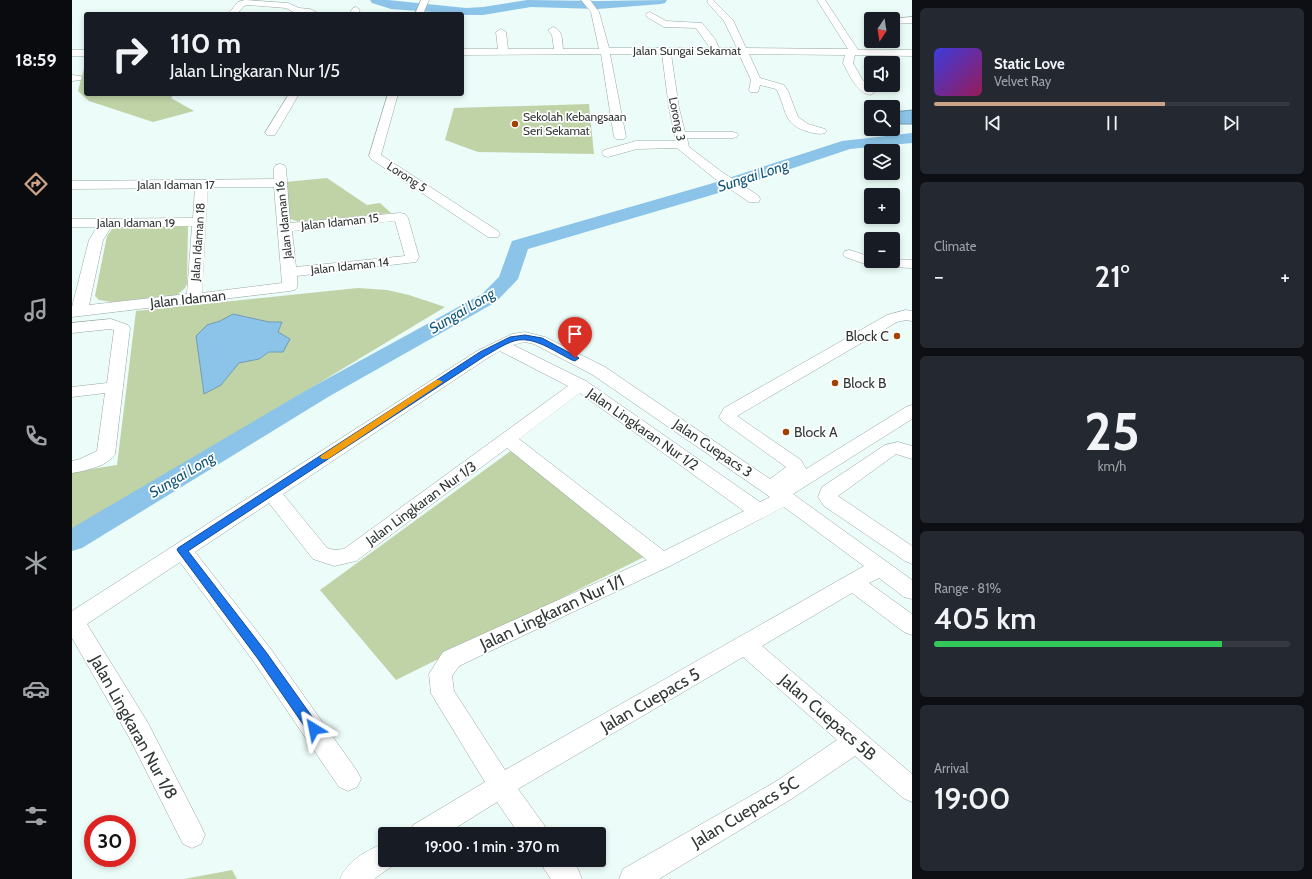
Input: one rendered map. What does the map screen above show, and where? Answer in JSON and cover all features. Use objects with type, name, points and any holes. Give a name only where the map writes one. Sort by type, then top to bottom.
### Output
[{"type":"street","points":[[821,0],[853,52],[848,64],[858,81],[864,86]]},
{"type":"street","points":[[234,12],[241,4],[247,2],[288,6],[295,12],[310,12]]},
{"type":"street","points":[[711,2],[728,20],[743,51],[755,85],[780,87],[783,91],[794,122],[800,126],[821,131]]},
{"type":"street","points":[[587,3],[595,12],[605,52],[620,137]]},
{"type":"street","points":[[650,15],[664,24],[698,21],[716,51]]},
{"type":"street","points":[[900,21],[912,20]]},
{"type":"street","points":[[553,30],[557,34],[558,52]]},
{"type":"street","points":[[501,32],[503,52]]},
{"type":"street","name":"Lorong 3","points":[[666,51],[674,108],[683,148],[718,175],[754,199]]},
{"type":"street","name":"Jalan Sungai Sekamat","points":[[464,52],[743,51],[912,53]]},
{"type":"street","points":[[877,52],[881,56]]},
{"type":"street","points":[[72,53],[84,53]]},
{"type":"street","points":[[271,132],[293,96]]},
{"type":"street","name":"Lorong 5","points":[[393,96],[375,156],[493,234]]},
{"type":"street","points":[[608,152],[636,145],[681,139],[733,135]]},
{"type":"street","name":"Jalan Idaman 16","points":[[280,168],[279,183],[290,272]]},
{"type":"street","name":"Jalan Idaman 17","points":[[72,185],[202,185],[279,183]]},
{"type":"street","name":"Jalan Idaman 18","points":[[194,298],[202,185]]},
{"type":"street","name":"Jalan Idaman 15","points":[[285,228],[395,217],[402,218],[412,257],[411,259]]},
{"type":"street","name":"Jalan Idaman 19","points":[[72,223],[199,222]]},
{"type":"street","points":[[76,311],[96,240],[106,223]]},
{"type":"street","points":[[850,254],[871,262],[912,264]]},
{"type":"street","name":"Jalan Idaman 14","points":[[290,272],[411,259]]},
{"type":"street","name":"Jalan Idaman","points":[[76,311],[290,287],[290,272]]},
{"type":"street","points":[[885,307],[912,309]]},
{"type":"street","points":[[778,493],[797,468],[794,464],[732,421],[728,417],[730,412],[892,318],[906,315],[912,316]]},
{"type":"street","points":[[72,328],[111,324],[122,328],[106,454],[84,465],[72,467]]},
{"type":"street","name":"Jalan Cuepacs 3","points":[[72,621],[482,354],[512,339],[525,337],[539,340],[592,367],[778,493],[838,536],[878,568],[912,591]]},
{"type":"street","name":"Jalan Lingkaran Nur 1/2","points":[[500,345],[580,386],[760,512]]},
{"type":"street","name":"Jalan Lingkaran Nur 1/3","points":[[271,492],[320,554],[334,558],[348,556],[580,386]]},
{"type":"street","points":[[72,392],[115,387]]},
{"type":"street","points":[[778,493],[912,411]]},
{"type":"street","points":[[507,439],[663,561]]},
{"type":"street","points":[[905,451],[891,449],[829,492],[828,497],[831,501],[912,556]]},
{"type":"street","name":"Jalan Lingkaran Nur 1/1","points":[[530,827],[501,786],[442,694],[440,674],[451,659],[663,561],[760,512],[778,493]]},
{"type":"street","points":[[182,550],[262,655],[348,779]]},
{"type":"street","name":"Jalan Cuepacs 5","points":[[434,827],[501,786],[878,568]]},
{"type":"street","points":[[853,582],[912,626]]},
{"type":"street","name":"Jalan Lingkaran Nur 1/8","points":[[72,621],[96,657],[140,731],[192,835]]},
{"type":"street","name":"Jalan Cuepacs 5B","points":[[745,645],[912,790]]},
{"type":"street","name":"Jalan Cuepacs 5C","points":[[633,879],[784,790],[856,742]]},
{"type":"street","points":[[354,879],[368,866],[378,860]]},
{"type":"street","points":[[559,867],[568,879]]},
{"type":"green space","points":[[84,68],[84,96],[172,96],[171,98],[194,111],[153,122],[89,101],[78,91]]},
{"type":"green space","points":[[589,104],[594,154],[478,152],[445,140],[454,108]]},
{"type":"green space","points":[[327,178],[367,205],[380,203],[391,213],[300,222],[290,219],[285,182]]},
{"type":"green space","points":[[187,224],[187,284],[185,288],[177,295],[112,302],[99,300],[95,296],[107,236],[112,229],[122,225]]},
{"type":"green space","points":[[358,288],[387,290],[409,295],[445,307],[193,459],[72,529],[72,472],[117,465],[136,311]],"holes":[[[233,314],[269,322],[282,322],[278,332],[290,339],[259,359],[239,363],[221,385],[204,394],[196,336],[207,325],[220,321]]]},
{"type":"green space","points":[[512,450],[646,556],[396,680],[320,590]]},
{"type":"green space","points":[[232,870],[237,879],[184,879]]},
{"type":"water","points":[[912,110],[912,124],[900,124],[900,111]]},
{"type":"water","points":[[233,314],[269,322],[282,322],[278,332],[290,339],[283,352],[269,352],[259,359],[239,363],[221,385],[204,394],[196,336],[207,325],[220,321]]},
{"type":"waterway","points":[[376,0],[391,5],[466,12],[483,11],[531,3],[598,5],[661,0]]},
{"type":"waterway","name":"Sungai Long","points":[[72,541],[320,392],[489,298],[508,279],[519,245],[716,188],[848,144],[912,138]]},
{"type":"slow traffic","points":[[325,457],[439,382]]},
{"type":"place","name":"Sekolah Kebangsaan Seri Sekamat","points":[[515,124]]},
{"type":"place","name":"Block C","points":[[897,336]]},
{"type":"place","name":"Block B","points":[[835,383]]},
{"type":"place","name":"Block A","points":[[786,432]]},
{"type":"route","points":[[314,729],[262,655],[182,550],[482,354],[512,339],[525,337],[539,340],[575,358]]}]
